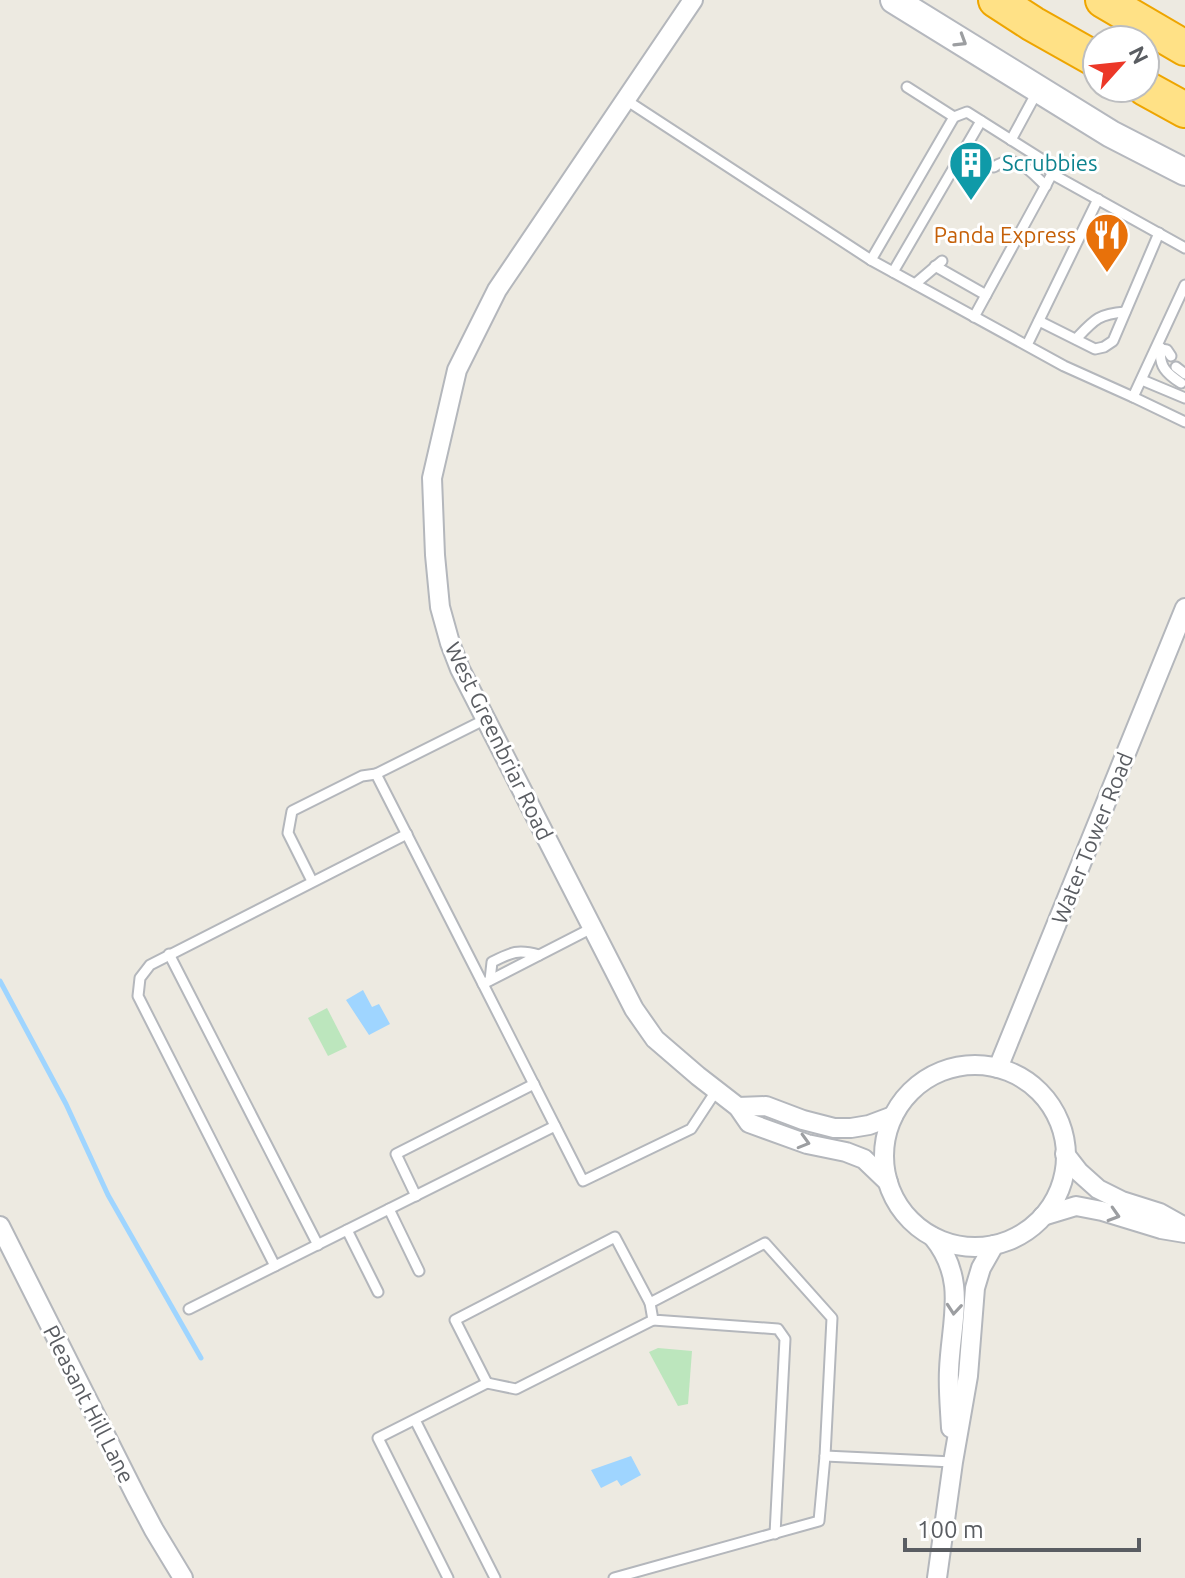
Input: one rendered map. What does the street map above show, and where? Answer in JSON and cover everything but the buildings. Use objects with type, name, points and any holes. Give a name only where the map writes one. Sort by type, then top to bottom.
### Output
[{"type":"highway","points":[[996,0],[1081,51]]},
{"type":"highway","points":[[1103,0],[1185,48]]},
{"type":"highway","points":[[1161,97],[1185,110]]},
{"type":"main road","points":[[894,0],[1111,134],[1185,172]]},
{"type":"street","name":"West Greenbriar Road","points":[[693,0],[497,290],[457,370],[432,478],[440,607],[460,669],[634,1009],[655,1039],[738,1107],[749,1123],[807,1144],[864,1159],[888,1182]]},
{"type":"street","name":"Water Tower Road","points":[[998,1068],[1185,608]]},
{"type":"street","points":[[962,1065],[998,1068],[1020,1077],[1043,1096],[1059,1121],[1065,1154],[1063,1177],[1043,1216],[1022,1234],[1009,1241],[978,1247],[947,1243],[919,1228],[898,1205],[888,1182],[884,1144],[893,1116],[910,1092],[934,1074],[962,1065]]},
{"type":"street","points":[[738,1107],[766,1106],[834,1128],[869,1125],[893,1116]]},
{"type":"street","points":[[1065,1154],[1098,1189],[1122,1201],[1160,1213],[1185,1230]]},
{"type":"street","points":[[1043,1216],[1076,1206],[1161,1229],[1185,1230]]},
{"type":"street","name":"Pleasant Hill Lane","points":[[0,1226],[136,1496],[183,1578]]},
{"type":"street","points":[[933,1237],[949,1261],[955,1289],[949,1372],[953,1462]]},
{"type":"street","points":[[937,1578],[968,1376],[975,1288],[981,1268],[994,1245]]},
{"type":"lane","points":[[907,87],[954,117]]},
{"type":"lane","points":[[1011,140],[1039,89]]},
{"type":"lane","points":[[626,100],[871,260],[1064,366],[1185,422]]},
{"type":"lane","points":[[871,260],[954,117],[967,112],[1043,160],[1052,174],[1185,248]]},
{"type":"lane","points":[[893,272],[981,121]]},
{"type":"lane","points":[[994,167],[1004,160],[1014,162],[1028,169],[1046,186]]},
{"type":"lane","points":[[974,317],[1052,174]]},
{"type":"lane","points":[[1027,345],[1098,199]]},
{"type":"lane","points":[[1039,321],[1095,349],[1113,341],[1159,233]]},
{"type":"lane","points":[[915,284],[938,263],[986,295]]},
{"type":"lane","points":[[1133,397],[1160,346],[1185,285]]},
{"type":"lane","points":[[1076,339],[1092,322],[1106,314],[1125,312]]},
{"type":"lane","points":[[1160,346],[1171,356]]},
{"type":"lane","points":[[1160,346],[1164,371],[1183,378]]},
{"type":"lane","points":[[1176,367],[1183,378]]},
{"type":"lane","points":[[1142,380],[1185,398]]},
{"type":"lane","points":[[312,881],[288,833],[292,811],[362,776],[376,774],[486,719]]},
{"type":"lane","points":[[376,774],[486,982],[583,1181],[691,1129],[716,1091]]},
{"type":"lane","points":[[275,1266],[138,996],[140,978],[150,965],[169,954],[407,834]]},
{"type":"lane","points":[[486,982],[592,928]]},
{"type":"lane","points":[[486,982],[492,962],[513,952],[526,951],[539,955]]},
{"type":"lane","points":[[169,954],[318,1245]]},
{"type":"lane","points":[[416,1196],[396,1154],[534,1084]]},
{"type":"lane","points":[[189,1309],[555,1126]]},
{"type":"lane","points":[[389,1209],[419,1271]]},
{"type":"lane","points":[[347,1230],[378,1292]]},
{"type":"lane","points":[[487,1383],[455,1320],[615,1237],[650,1303],[653,1320]]},
{"type":"lane","points":[[614,1578],[653,1573],[819,1521],[832,1318],[765,1243],[650,1303]]},
{"type":"lane","points":[[448,1578],[378,1438],[487,1383],[516,1389],[653,1320],[778,1329],[785,1339],[775,1534]]},
{"type":"lane","points":[[415,1420],[495,1578]]},
{"type":"lane","points":[[825,1456],[953,1462]]},
{"type":"green space","points":[[327,1008],[347,1047],[328,1056],[308,1018]]},
{"type":"green space","points":[[658,1348],[692,1351],[688,1404],[678,1406],[649,1352]]},
{"type":"water","points":[[363,990],[372,1007],[379,1004],[390,1024],[369,1035],[346,1000]]},
{"type":"water","points":[[631,1456],[641,1475],[621,1486],[617,1480],[601,1488],[591,1470]]},
{"type":"waterway","points":[[0,981],[66,1104],[108,1195],[201,1358]]},
{"type":"place","name":"Scrubbies","points":[[971,202]]},
{"type":"place","name":"Panda Express","points":[[1107,274]]}]
